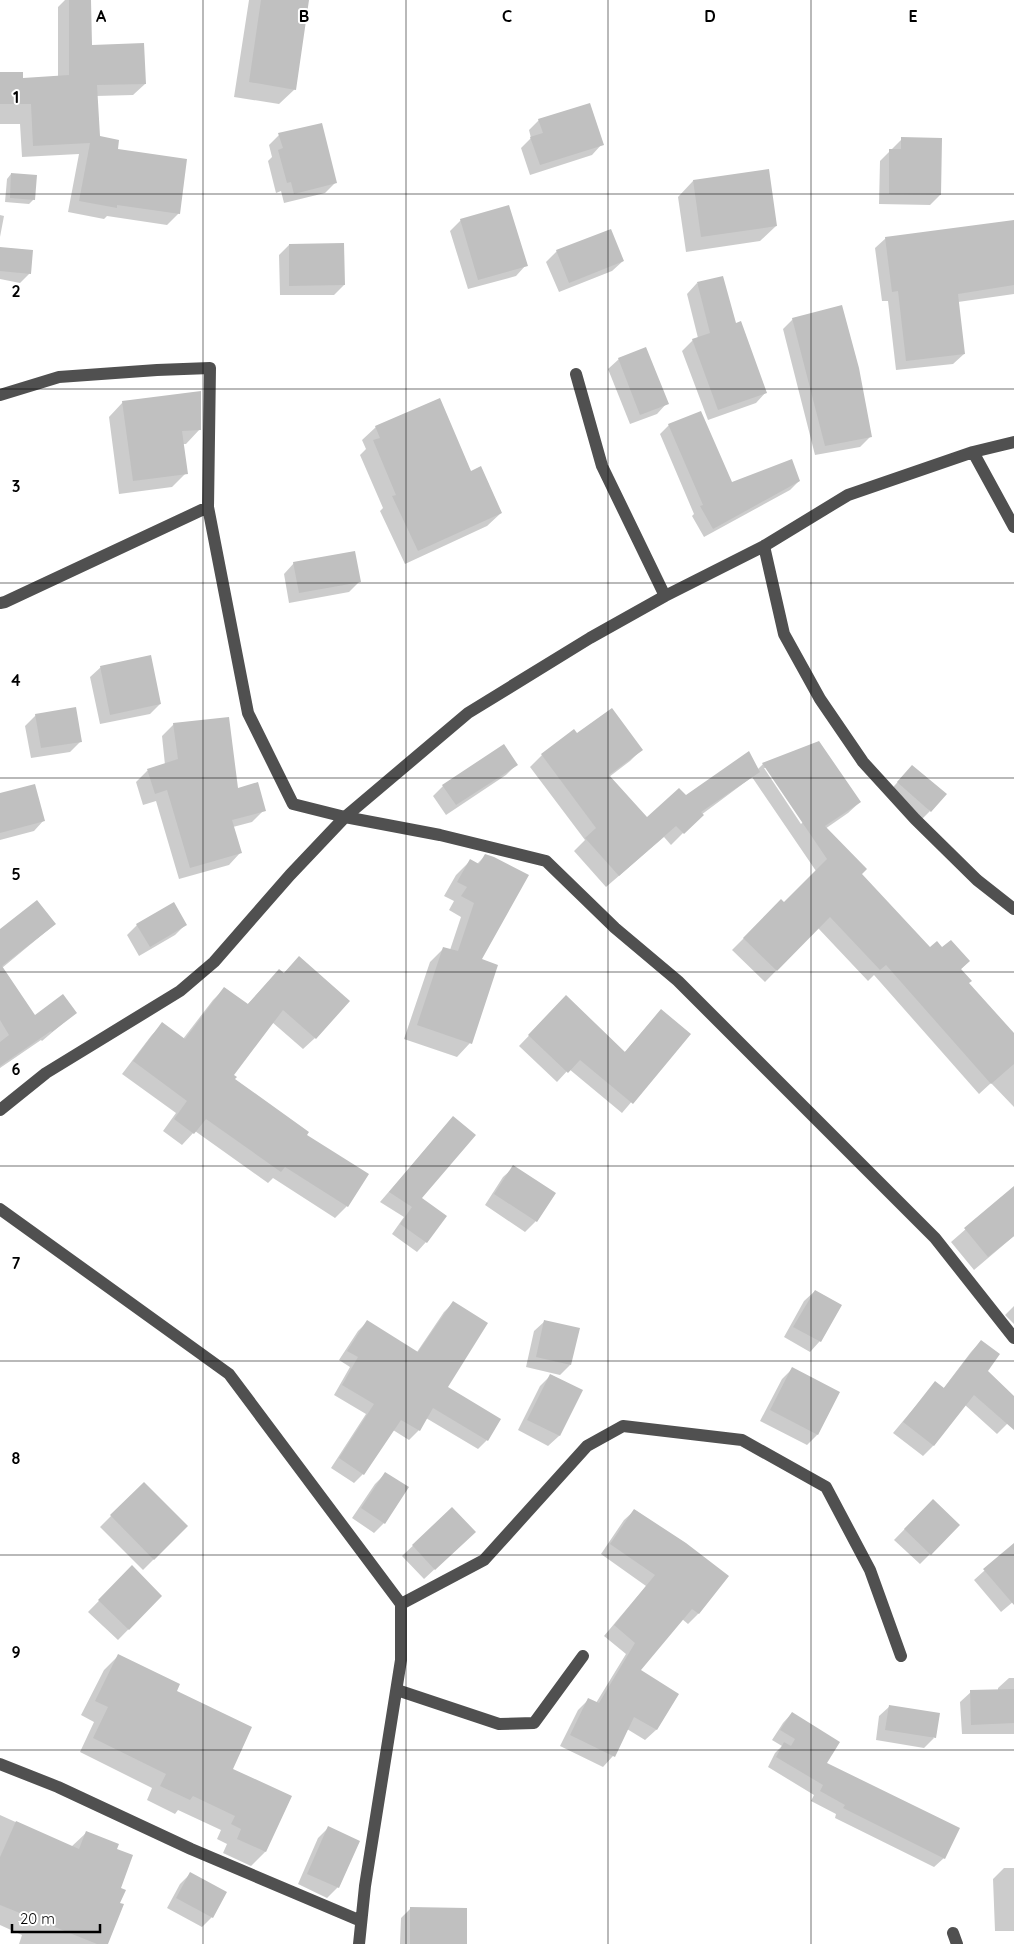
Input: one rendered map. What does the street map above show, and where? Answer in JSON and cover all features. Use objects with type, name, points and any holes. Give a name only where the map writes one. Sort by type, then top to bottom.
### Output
[{"type":"street","points":[[0,395],[59,377],[210,368],[208,507],[248,714],[293,804],[345,817],[440,835],[546,861],[614,928],[678,981],[935,1238],[1014,1338]]},
{"type":"street","points":[[576,374],[602,466],[665,596]]},
{"type":"street","points":[[0,1110],[46,1073],[180,991],[214,962],[290,875],[345,817],[468,713],[590,638],[665,596],[764,546],[848,496],[973,452],[1014,442]]},
{"type":"street","points":[[973,452],[1014,527]]},
{"type":"street","points":[[0,602],[5,602],[208,507]]},
{"type":"street","points":[[764,546],[784,634],[820,699],[863,762],[915,819],[977,880],[1014,909]]},
{"type":"street","points":[[0,1209],[229,1374],[400,1604],[400,1660],[397,1690],[376,1811],[360,1921],[359,1944]]},
{"type":"street","points":[[400,1604],[484,1560],[587,1446],[623,1426],[742,1440],[826,1487],[870,1570],[901,1656]]},
{"type":"street","points":[[397,1690],[499,1724],[534,1723],[584,1656]]},
{"type":"street","points":[[0,1764],[58,1787],[191,1849],[360,1921]]},
{"type":"building","points":[[69,0],[91,0],[92,45],[144,43],[146,84],[97,85],[100,136],[119,140],[118,149],[187,159],[180,214],[117,205],[117,208],[79,201],[90,143],[33,146],[31,104],[0,104],[0,72],[23,72],[23,78],[69,75]]},
{"type":"building","points":[[261,0],[309,0],[296,90],[249,82]]},
{"type":"building","points":[[590,103],[604,145],[540,165],[530,137],[543,133],[538,119]]},
{"type":"building","points":[[322,123],[337,183],[294,194],[291,182],[287,183],[278,150],[283,148],[278,133]]},
{"type":"building","points":[[901,137],[942,138],[941,195],[889,194],[889,149],[901,149]]},
{"type":"building","points":[[769,169],[777,226],[701,237],[693,180]]},
{"type":"building","points":[[11,173],[37,175],[35,200],[10,198]]},
{"type":"building","points":[[509,205],[528,266],[478,280],[460,219]]},
{"type":"building","points":[[1014,220],[1014,285],[958,294],[965,354],[906,361],[898,291],[892,292],[885,237]]},
{"type":"building","points":[[611,229],[624,261],[569,283],[556,250]]},
{"type":"building","points":[[344,243],[345,285],[289,286],[289,244]]},
{"type":"building","points":[[0,247],[33,250],[31,274],[0,271]]},
{"type":"building","points":[[723,276],[736,323],[741,321],[767,393],[718,410],[692,339],[710,333],[697,282]]},
{"type":"building","points":[[842,305],[859,368],[872,437],[825,446],[792,318]]},
{"type":"building","points":[[646,347],[669,404],[640,415],[618,358]]},
{"type":"building","points":[[201,391],[201,430],[182,431],[188,474],[133,481],[122,401]]},
{"type":"building","points":[[440,398],[471,471],[481,466],[502,513],[418,551],[392,496],[396,495],[373,440],[380,438],[375,426]]},
{"type":"building","points":[[701,411],[732,482],[792,459],[800,481],[713,529],[700,506],[703,505],[668,424]]},
{"type":"building","points":[[355,551],[361,582],[299,593],[293,562]]},
{"type":"building","points":[[151,655],[161,704],[110,715],[100,666]]},
{"type":"building","points":[[76,707],[82,742],[41,748],[35,714]]},
{"type":"building","points":[[612,708],[643,750],[609,775],[647,817],[679,788],[686,795],[749,751],[760,772],[701,812],[704,815],[684,834],[676,826],[619,876],[585,838],[596,828],[541,754],[574,729],[577,733]]},
{"type":"building","points":[[229,717],[238,788],[258,782],[266,811],[232,820],[242,853],[190,868],[167,790],[155,794],[147,769],[178,759],[173,723]]},
{"type":"building","points":[[819,741],[861,802],[825,826],[867,869],[862,874],[930,947],[937,941],[942,947],[951,940],[970,961],[961,969],[972,981],[969,983],[1014,1033],[1014,1064],[991,1084],[886,965],[880,970],[830,917],[777,971],[743,938],[781,899],[784,902],[827,859],[762,763]]},
{"type":"building","points":[[504,744],[518,765],[456,805],[442,785]]},
{"type":"building","points":[[912,765],[947,794],[931,812],[897,782]]},
{"type":"building","points":[[35,784],[45,821],[0,833],[0,793]]},
{"type":"building","points":[[485,854],[529,875],[482,959],[498,965],[472,1044],[417,1025],[443,947],[458,951],[474,903],[461,896],[467,887],[457,882],[470,859],[479,864]]},
{"type":"building","points":[[37,900],[56,924],[2,966],[35,1015],[63,994],[77,1013],[0,1066],[0,1042],[9,1035],[0,1020],[0,929]]},
{"type":"building","points":[[174,902],[187,925],[150,947],[136,924]]},
{"type":"building","points":[[299,956],[350,1001],[316,1039],[283,1010],[234,1075],[237,1077],[235,1079],[309,1132],[307,1135],[369,1174],[348,1207],[285,1167],[281,1172],[206,1119],[194,1134],[174,1119],[187,1101],[133,1061],[162,1022],[185,1039],[224,987],[248,1004],[279,969],[284,973]]},
{"type":"building","points":[[566,995],[625,1052],[661,1009],[691,1034],[633,1104],[580,1060],[568,1073],[528,1035]]},
{"type":"building","points":[[453,1116],[476,1135],[422,1198],[447,1216],[427,1243],[400,1224],[412,1207],[389,1192]]},
{"type":"building","points":[[513,1165],[556,1193],[537,1222],[494,1194]]},
{"type":"building","points":[[1014,1186],[1014,1236],[988,1257],[964,1228]]},
{"type":"building","points":[[815,1290],[842,1305],[821,1342],[793,1327]]},
{"type":"building","points":[[453,1301],[488,1323],[448,1387],[501,1419],[488,1441],[433,1408],[420,1431],[401,1420],[364,1475],[339,1458],[374,1404],[342,1385],[358,1357],[347,1351],[367,1320],[418,1352]]},
{"type":"building","points":[[544,1320],[580,1328],[571,1365],[536,1357]]},
{"type":"building","points":[[981,1340],[1000,1354],[988,1371],[1014,1396],[1014,1430],[974,1395],[934,1446],[903,1422],[935,1381],[944,1388]]},
{"type":"building","points":[[792,1367],[840,1392],[818,1435],[770,1410]]},
{"type":"building","points":[[550,1374],[583,1390],[560,1436],[527,1420]]},
{"type":"building","points":[[385,1472],[409,1487],[385,1524],[361,1508]]},
{"type":"building","points":[[144,1482],[188,1526],[154,1560],[110,1515]]},
{"type":"building","points":[[933,1499],[960,1525],[931,1555],[904,1529]]},
{"type":"building","points":[[452,1507],[476,1532],[435,1570],[412,1545]]},
{"type":"building","points":[[634,1509],[686,1543],[729,1576],[699,1614],[692,1609],[641,1670],[679,1694],[657,1730],[634,1717],[615,1757],[570,1735],[588,1698],[599,1703],[635,1643],[614,1625],[655,1575],[610,1544]]},
{"type":"building","points":[[1014,1543],[1014,1605],[983,1569]]},
{"type":"building","points":[[132,1565],[162,1596],[129,1630],[98,1600]]},
{"type":"building","points":[[118,1654],[180,1684],[177,1691],[252,1727],[233,1769],[292,1796],[266,1852],[237,1839],[241,1829],[231,1824],[235,1816],[193,1796],[190,1800],[160,1786],[166,1774],[93,1738],[108,1707],[95,1701]]},
{"type":"building","points":[[1014,1689],[1014,1723],[971,1725],[970,1690]]},
{"type":"building","points":[[889,1705],[940,1713],[936,1738],[885,1730]]},
{"type":"building","points":[[792,1712],[840,1742],[827,1763],[960,1828],[945,1859],[843,1808],[845,1805],[820,1791],[823,1785],[776,1757],[784,1742],[791,1746],[795,1739],[780,1730]]},
{"type":"building","points":[[16,1821],[79,1849],[86,1831],[119,1844],[117,1849],[133,1855],[121,1888],[126,1890],[120,1903],[124,1904],[108,1944],[97,1944],[0,1905],[0,1857]]},
{"type":"building","points":[[328,1826],[360,1841],[339,1888],[307,1874]]},
{"type":"building","points":[[190,1872],[227,1892],[213,1918],[176,1898]]},
{"type":"building","points":[[410,1907],[467,1908],[467,1944],[410,1944]]}]
